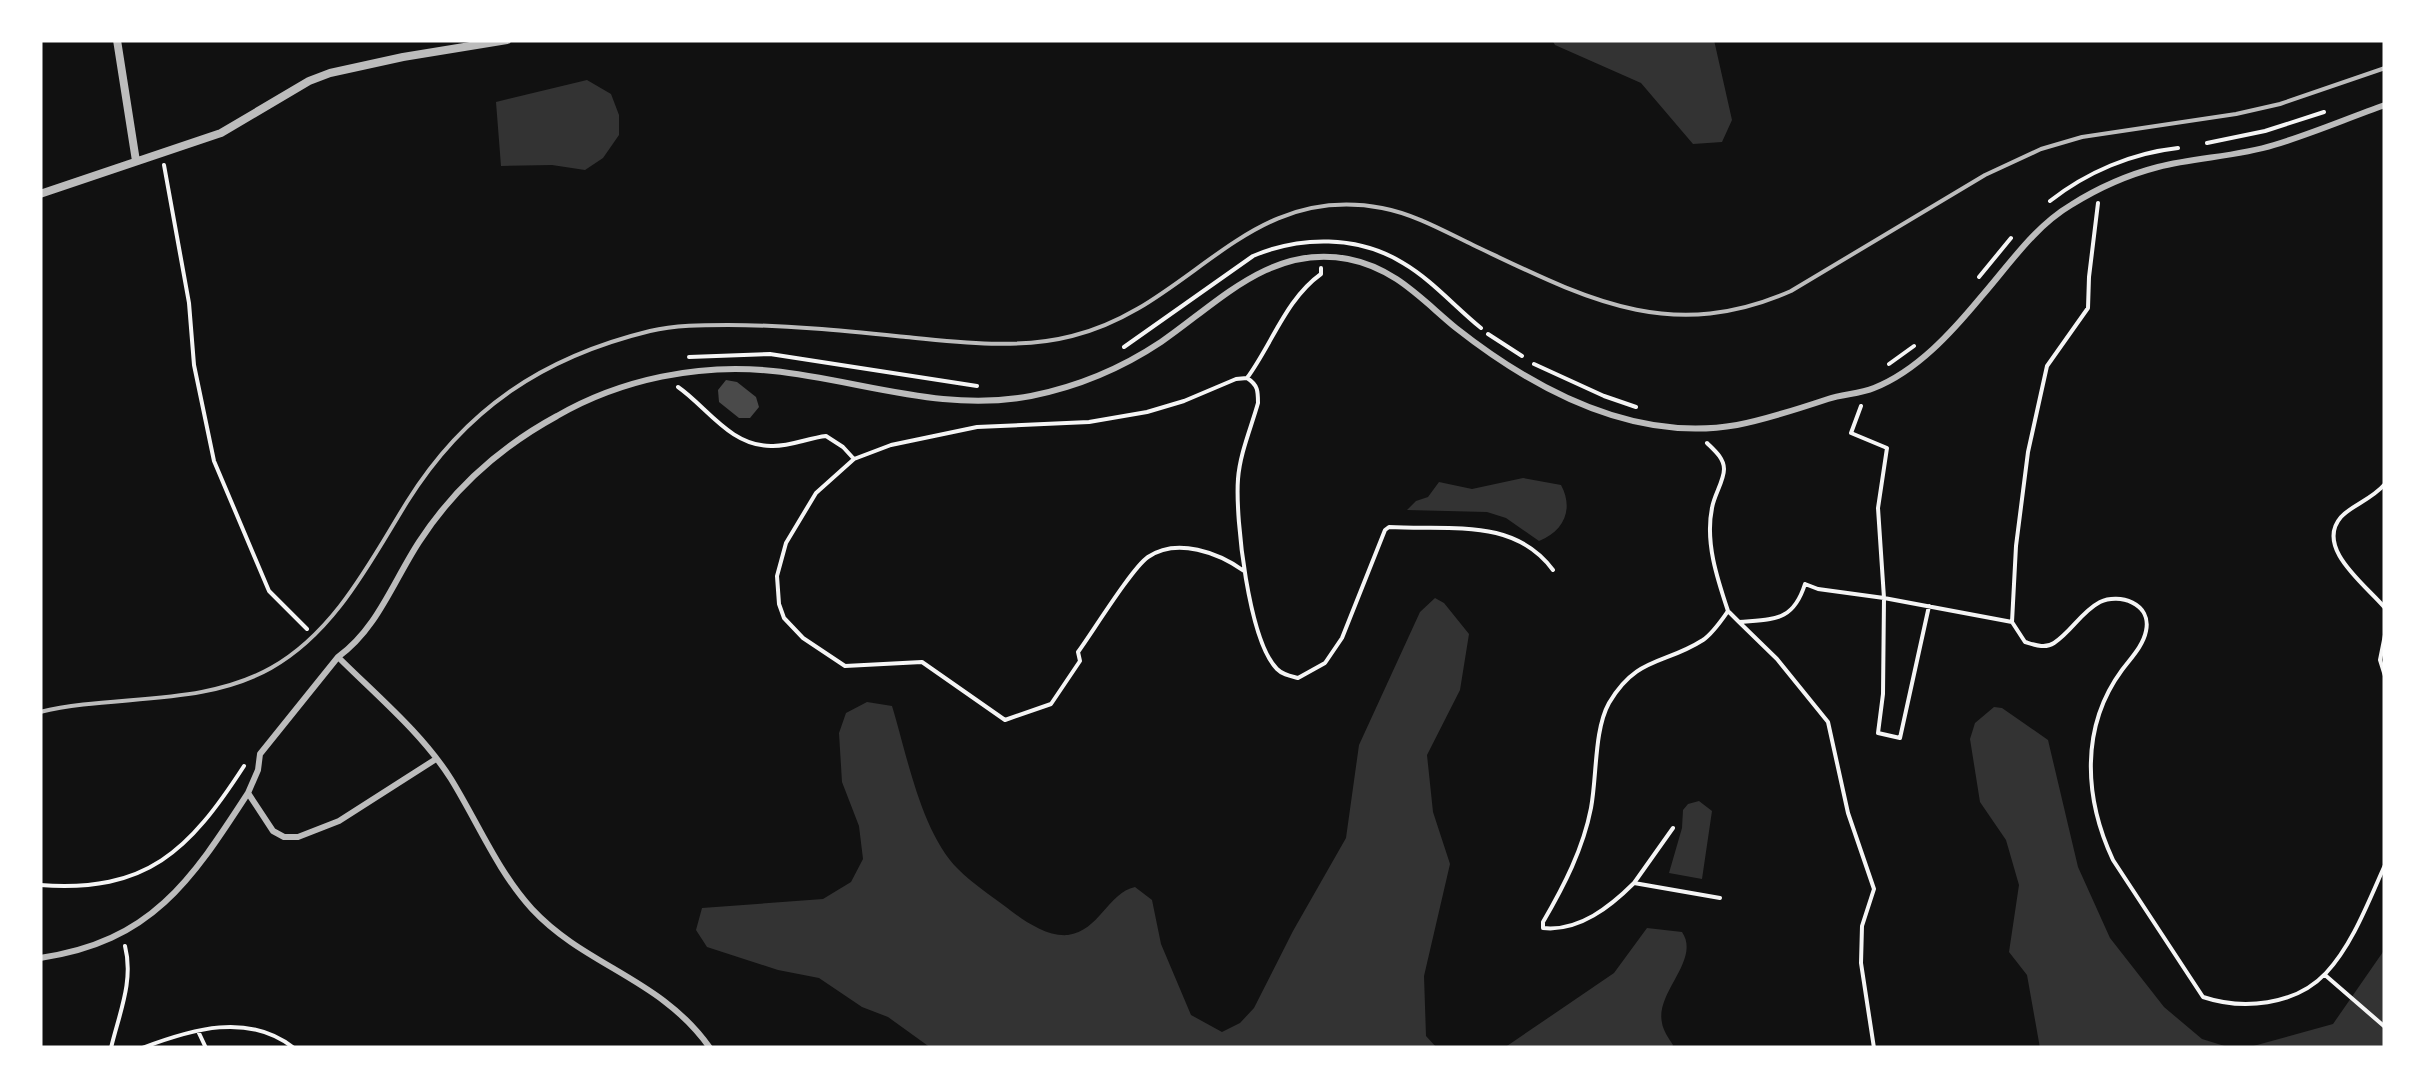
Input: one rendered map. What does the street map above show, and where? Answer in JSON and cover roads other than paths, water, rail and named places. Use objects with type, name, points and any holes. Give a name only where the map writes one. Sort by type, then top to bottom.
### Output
[{"type":"street","points":[[118,40],[136,161]]},
{"type":"street","points":[[40,194],[221,133],[309,81],[330,73],[506,40]]},
{"type":"street","points":[[40,958],[83,950],[119,936],[170,900],[248,792],[260,754],[338,656],[369,628],[418,543],[454,494],[530,431],[587,400],[660,377],[726,369],[771,370],[924,399],[1031,396],[1088,379],[1132,359],[1264,269],[1305,257],[1320,257],[1344,258],[1395,276],[1522,376],[1560,394],[1637,423],[1685,432],[1730,426],[1880,385],[1933,350],[2035,233],[2064,208],[2100,188],[2162,166],[2271,146],[2385,105]]},
{"type":"street","points":[[338,656],[436,759],[529,906],[566,939],[681,1012],[710,1048]]},
{"type":"street","points":[[248,792],[274,831],[284,837],[298,837],[339,822],[436,759]]},
{"type":"lane","points":[[40,712],[72,704],[171,695],[242,683],[274,666],[314,636],[340,608],[450,442],[488,405],[592,349],[654,330],[781,325],[1011,344],[1070,337],[1108,325],[1149,303],[1262,224],[1299,208],[1348,202],[1389,209],[1424,222],[1566,291],[1619,307],[1666,315],[1726,312],[1762,304],[1791,291],[1985,175],[2040,149],[2082,137],[2265,108],[2385,68]]}]
